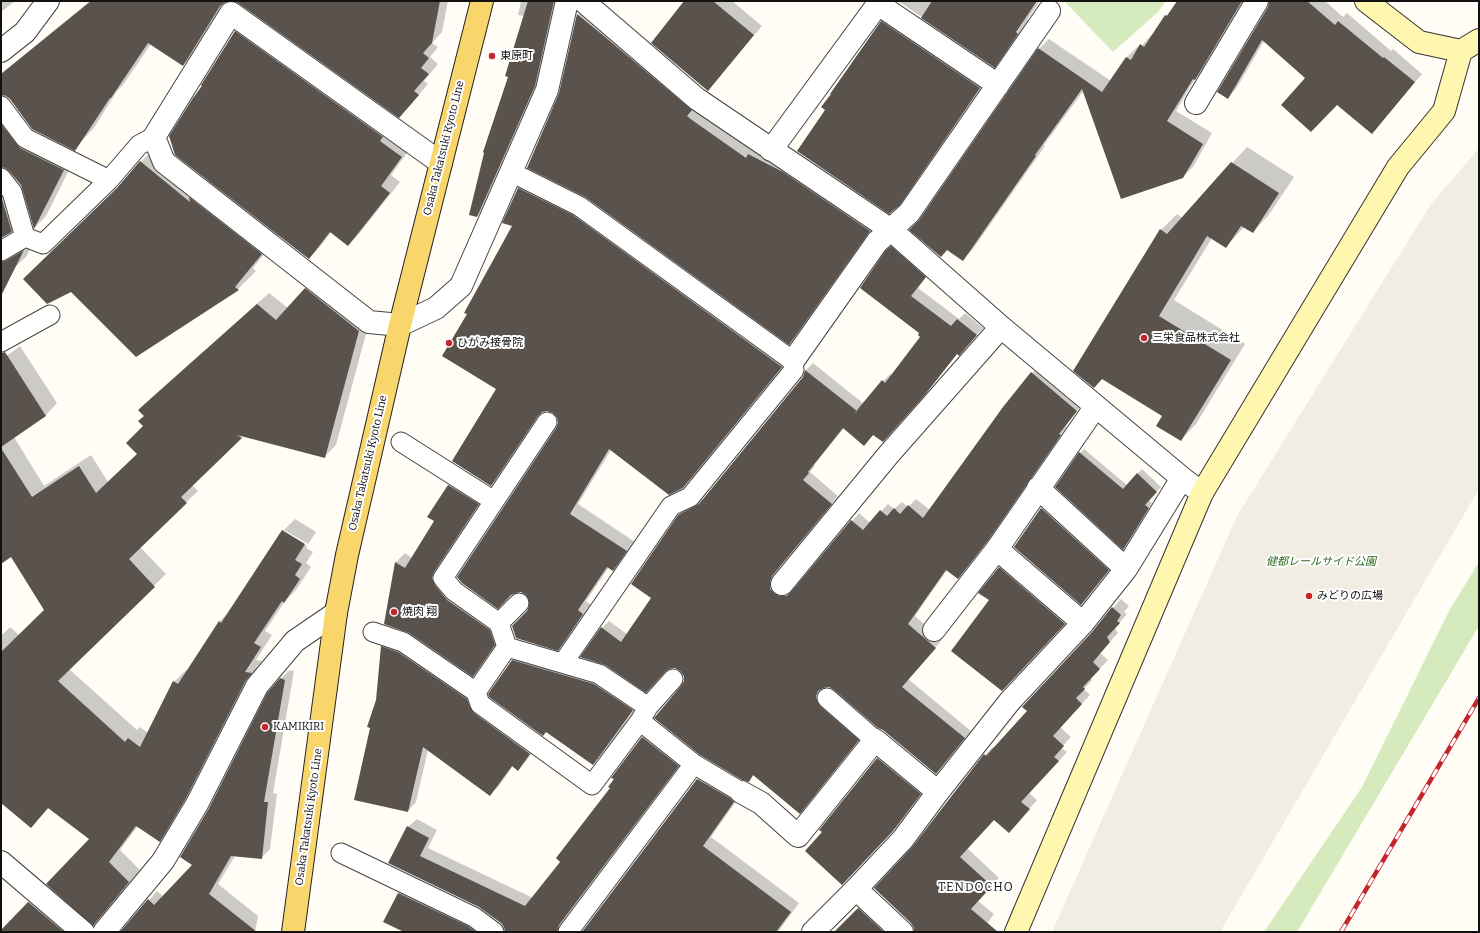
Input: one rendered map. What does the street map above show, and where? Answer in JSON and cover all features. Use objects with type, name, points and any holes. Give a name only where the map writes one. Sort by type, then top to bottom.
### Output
[{"type":"main road","name":"Osaka Takatsuki Kyoto Line","points":[[293,932],[336,613],[347,555],[400,325],[482,1]]},
{"type":"street","points":[[1,51],[25,32],[48,1]]},
{"type":"street","points":[[441,163],[231,13],[154,137],[164,162],[369,322],[400,325],[436,308],[461,286],[547,90],[568,1]]},
{"type":"street","points":[[583,1],[697,99],[891,230],[1001,327],[1202,493]]},
{"type":"street","points":[[1196,103],[1257,1]]},
{"type":"street","points":[[1016,932],[1202,493],[1398,167],[1444,110],[1470,45],[1419,42],[1366,1]]},
{"type":"street","points":[[771,150],[878,4],[998,85]]},
{"type":"street","points":[[793,361],[877,242],[909,213],[1049,11]]},
{"type":"street","points":[[782,584],[889,454],[1001,327]]},
{"type":"street","points":[[934,630],[997,550],[1038,488],[1096,406]]},
{"type":"street","points":[[813,932],[903,839],[1010,701],[1083,622],[1126,569],[1182,478]]},
{"type":"street","points":[[1038,488],[1126,569]]},
{"type":"street","points":[[997,550],[1083,622]]},
{"type":"street","points":[[104,932],[163,861],[197,804],[257,686],[295,641],[336,613]]},
{"type":"street","points":[[741,792],[761,803],[798,836],[875,740],[938,792]]},
{"type":"street","points":[[1,862],[83,932]]},
{"type":"street","points":[[856,889],[902,932]]},
{"type":"lane","points":[[1,106],[25,138],[109,180]]},
{"type":"lane","points":[[25,237],[43,244],[109,180],[139,145],[154,137]]},
{"type":"lane","points":[[511,172],[579,206],[793,361],[794,370],[690,497],[672,506],[562,663]]},
{"type":"lane","points":[[1,178],[12,192],[25,237]]},
{"type":"lane","points":[[1,251],[25,237]]},
{"type":"lane","points":[[1,342],[50,315]]},
{"type":"lane","points":[[507,647],[499,623],[454,591],[444,578],[547,422]]},
{"type":"lane","points":[[401,442],[494,501]]},
{"type":"lane","points":[[499,623],[519,603]]},
{"type":"lane","points":[[373,632],[403,642],[476,692],[480,704],[592,785],[644,714],[673,679]]},
{"type":"lane","points":[[507,647],[599,674],[644,714],[694,764],[741,792]]},
{"type":"lane","points":[[476,692],[507,647]]},
{"type":"lane","points":[[827,698],[875,740]]},
{"type":"lane","points":[[568,932],[694,764]]},
{"type":"lane","points":[[341,853],[474,917],[494,932]]},
{"type":"green space","points":[[1064,1],[1166,1],[1158,12],[1113,52]]},
{"type":"green space","points":[[1479,562],[1479,626],[1297,932],[1264,932],[1362,787],[1450,609]]},
{"type":"shaded area","name":"みどりの広場","points":[[1479,148],[1479,489],[1220,932],[1052,932],[1237,516],[1431,204]]},
{"type":"building","points":[[91,1],[229,1],[220,6],[183,66],[148,43],[75,151],[32,129],[10,99],[1,95],[1,74]]},
{"type":"building","points":[[233,1],[440,1],[432,43],[423,53],[429,58],[421,68],[429,74],[414,91],[419,95],[399,118],[238,3]]},
{"type":"building","points":[[528,1],[554,1],[535,86],[477,217],[469,215],[483,152],[508,77],[505,76]]},
{"type":"building","points":[[684,1],[713,1],[754,35],[708,91],[651,43]]},
{"type":"building","points":[[932,1],[1037,1],[1016,32],[1018,34],[995,68],[921,18]]},
{"type":"building","points":[[1177,1],[1242,1],[1195,80],[1193,79],[1167,121],[1203,144],[1183,178],[1121,199],[1082,89],[963,261],[947,250],[941,257],[909,230],[919,220],[1038,48],[1102,92],[1126,57],[1131,60],[1140,44],[1144,47],[1165,15],[1167,16]]},
{"type":"building","points":[[1269,1],[1307,1],[1335,25],[1338,21],[1415,82],[1372,134],[1337,105],[1311,132],[1281,105],[1305,78],[1262,40],[1228,99],[1217,92],[1268,7]]},
{"type":"building","points":[[577,14],[692,110],[687,116],[692,120],[746,158],[748,154],[783,172],[870,231],[789,345],[585,197],[527,168],[559,93]]},
{"type":"building","points":[[881,21],[980,88],[900,205],[889,214],[797,151],[825,110],[821,107]]},
{"type":"building","points":[[235,31],[383,137],[380,141],[402,157],[381,186],[390,193],[348,246],[330,232],[309,259],[175,155],[169,136],[202,86],[201,85]]},
{"type":"building","points":[[1,124],[20,148],[64,170],[34,229],[21,185],[9,171],[1,167]]},
{"type":"building","points":[[140,161],[190,202],[189,197],[262,254],[235,287],[239,290],[136,357],[71,292],[47,304],[23,279],[117,188]]},
{"type":"building","name":"三栄食品株式会社","points":[[1231,162],[1279,193],[1253,233],[1241,226],[1226,248],[1207,236],[1159,316],[1231,360],[1181,441],[1156,426],[1162,416],[1102,379],[1094,388],[1073,371],[1160,229],[1167,234]]},
{"type":"building","points":[[518,188],[573,215],[782,367],[683,488],[669,495],[609,449],[570,514],[627,551],[613,571],[607,567],[578,610],[583,614],[558,651],[516,638],[512,626],[527,611],[529,600],[526,595],[521,592],[511,595],[498,609],[462,583],[457,577],[558,423],[557,418],[553,413],[547,411],[542,412],[491,486],[452,461],[496,389],[442,356],[467,314],[464,313],[512,226],[502,223]]},
{"type":"building","points":[[1,196],[12,232],[1,238]]},
{"type":"building","points":[[891,246],[926,277],[911,296],[951,326],[957,319],[977,335],[959,356],[957,354],[924,396],[883,442],[873,435],[864,446],[843,428],[808,472],[809,473],[803,480],[832,504],[772,576],[770,589],[780,596],[787,596],[791,592],[851,520],[863,530],[880,510],[887,516],[894,508],[900,514],[908,505],[923,518],[1003,407],[1031,372],[1077,411],[1059,434],[1061,435],[987,542],[958,579],[946,570],[908,624],[936,648],[902,687],[965,738],[936,774],[883,730],[878,728],[834,690],[829,687],[823,688],[818,691],[816,696],[820,706],[859,740],[800,814],[753,775],[749,782],[742,780],[700,755],[654,718],[684,681],[684,676],[680,671],[675,668],[669,669],[646,693],[605,665],[580,657],[601,627],[621,642],[651,598],[631,584],[678,515],[699,504],[803,377],[805,370],[857,411],[882,380],[885,383],[920,337],[918,335],[919,333],[860,288],[886,250]]},
{"type":"building","points":[[24,250],[1,296],[1,262]]},
{"type":"building","points":[[305,288],[359,331],[325,458],[237,435],[242,438],[181,497],[187,503],[129,559],[155,587],[58,681],[125,742],[128,738],[140,747],[173,681],[178,684],[219,621],[221,623],[282,530],[305,544],[295,560],[302,564],[295,575],[300,579],[284,603],[282,601],[254,643],[261,647],[245,672],[252,673],[246,680],[186,798],[160,842],[136,826],[109,862],[129,882],[93,926],[46,884],[89,839],[48,808],[31,828],[1,803],[1,652],[44,610],[11,557],[1,564],[1,448],[32,497],[79,466],[96,493],[137,454],[126,443],[143,426],[138,421],[144,416],[138,410],[257,304],[276,320]]},
{"type":"building","points":[[5,352],[46,416],[1,447],[1,353]]},
{"type":"building","points":[[1079,452],[1123,489],[1137,473],[1157,492],[1145,505],[1149,508],[1123,550],[1055,487]]},
{"type":"building","points":[[448,485],[479,504],[434,572],[432,578],[435,585],[447,600],[490,630],[495,645],[473,677],[409,633],[384,624],[395,562],[405,568],[434,521],[427,517]]},
{"type":"building","points":[[1041,508],[1109,570],[1081,605],[1014,547]]},
{"type":"building","points":[[999,567],[1065,624],[1002,691],[951,651],[989,600],[978,593]]},
{"type":"building","points":[[1112,607],[1121,615],[1117,621],[1120,623],[1107,637],[1110,642],[1093,662],[1100,669],[1083,687],[1085,689],[1076,698],[1082,704],[1053,736],[1064,746],[1054,757],[1059,761],[1021,802],[1030,809],[1009,833],[994,820],[960,857],[992,886],[971,909],[998,932],[914,932],[914,928],[911,923],[874,888],[913,846],[984,754],[986,756],[1027,711],[1022,707],[1092,632]]},
{"type":"building","points":[[381,646],[398,652],[467,699],[474,713],[530,754],[518,771],[512,766],[490,796],[423,747],[408,812],[354,800],[370,728],[367,727],[376,700]]},
{"type":"building","points":[[512,660],[594,684],[633,710],[593,765],[546,732],[543,736],[489,697],[488,694]]},
{"type":"building","points":[[280,678],[285,680],[264,802],[268,802],[262,859],[231,856],[209,894],[257,932],[120,932],[148,899],[154,905],[192,865],[180,857],[208,810],[267,693]]},
{"type":"building","points":[[642,737],[679,766],[559,925],[557,932],[505,932],[501,923],[479,907],[388,863],[407,826],[429,838],[420,856],[525,906],[560,862],[556,858],[610,788],[608,787],[614,779],[611,778]]},
{"type":"building","points":[[877,758],[921,794],[893,831],[842,885],[805,851],[822,832],[819,830]]},
{"type":"building","points":[[697,779],[730,798],[734,802],[703,846],[791,912],[776,932],[582,932]]},
{"type":"building","points":[[398,893],[468,926],[476,932],[404,932],[383,922]]},
{"type":"building","points":[[28,902],[64,932],[1,932],[1,930]]},
{"type":"building","points":[[858,908],[884,932],[834,932]]},
{"type":"railway","points":[[1341,932],[1479,698]]},
{"type":"place","name":"東原町","points":[[492,56]]},
{"type":"place","name":"三栄食品株式会社","points":[[1144,338]]},
{"type":"place","name":"ひがみ接骨院","points":[[449,343]]},
{"type":"place","name":"みどりの広場","points":[[1309,596]]},
{"type":"place","name":"焼肉 翔","points":[[394,612]]},
{"type":"place","name":"KAMIKIRI","points":[[265,727]]},
{"type":"district","name":"TENDOCHO","points":[[976,888]]},
{"type":"park label","name":"健都レールサイド公園","points":[[1321,562]]}]
